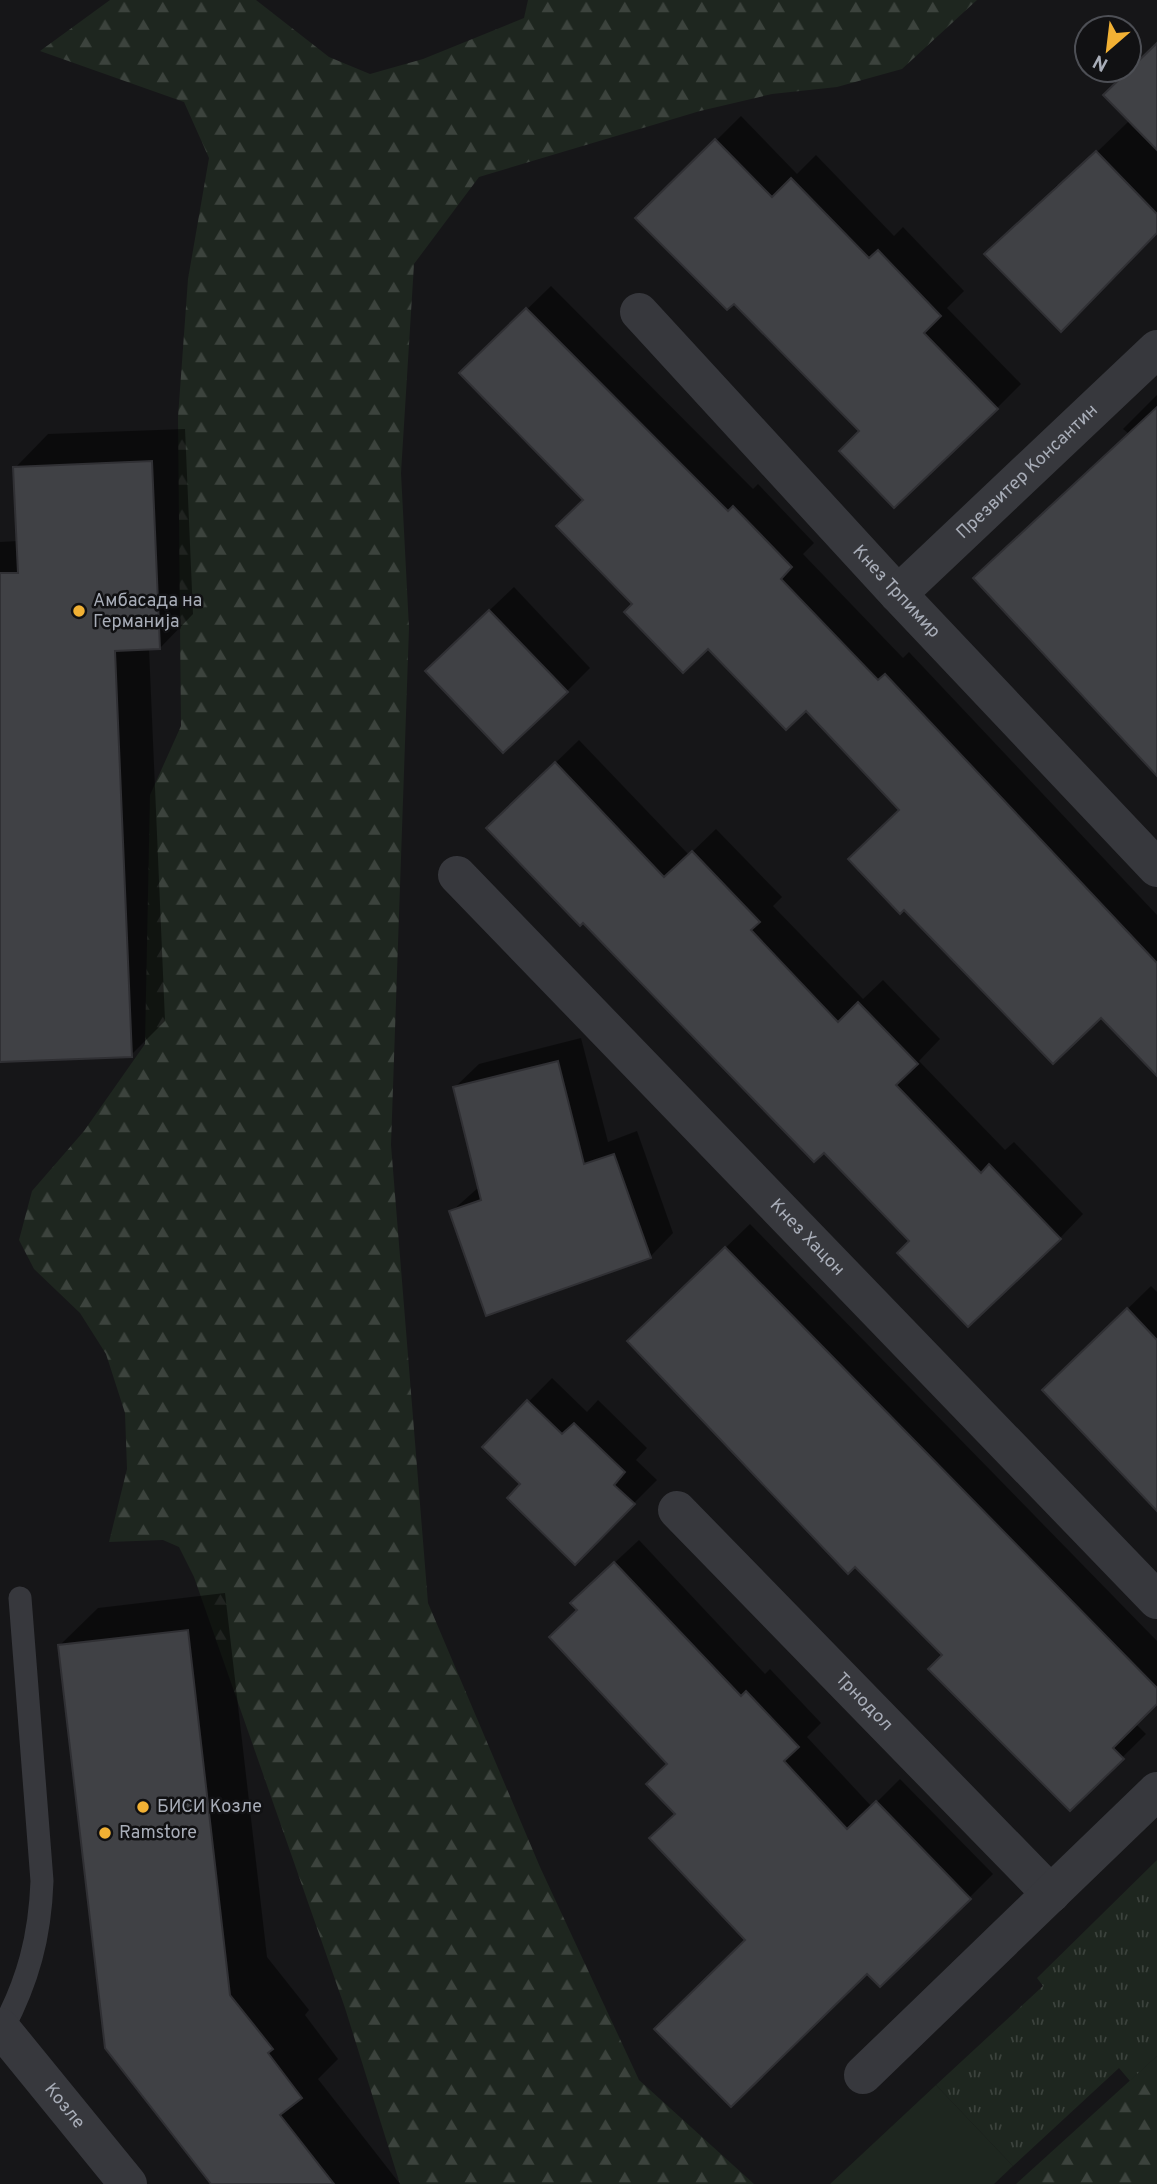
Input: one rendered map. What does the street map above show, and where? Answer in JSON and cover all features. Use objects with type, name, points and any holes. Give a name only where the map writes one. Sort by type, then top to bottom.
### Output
[{"type":"street","name":"Кнез Трпимир","points":[[639,312],[898,594],[1157,868]]},
{"type":"street","name":"Презвитер Консантин","points":[[898,594],[1157,349]]},
{"type":"street","name":"Кнез Хацон","points":[[457,875],[1157,1600]]},
{"type":"street","name":"Трнодол","points":[[677,1510],[1051,1894]]},
{"type":"street","points":[[863,2075],[1157,1791]]},
{"type":"street","name":"Козле","points":[[1,2029],[128,2184]]},
{"type":"lane","points":[[1,2029],[31,1968],[41,1918],[42,1881],[20,1598]]},
{"type":"green space","points":[[110,0],[256,0],[329,57],[370,74],[423,59],[524,18],[528,0],[977,0],[902,69],[837,87],[772,94],[700,111],[479,177],[414,264],[401,473],[409,628],[391,1145],[428,1603],[540,1867],[639,2080],[754,2184],[400,2184],[345,2008],[194,1577],[179,1547],[163,1540],[109,1542],[127,1469],[125,1413],[106,1354],[80,1313],[34,1269],[19,1240],[32,1191],[84,1131],[145,1044],[150,795],[181,726],[178,417],[188,279],[209,158],[184,102],[40,51]]},
{"type":"green space","points":[[1157,1860],[1157,2056],[1130,2081],[1119,2068],[1013,2166],[936,2085],[1043,1986],[1037,1978]]},
{"type":"green space","points":[[1157,2056],[1157,2184],[1016,2184]]},
{"type":"green space","points":[[936,2085],[1013,2166],[994,2184],[830,2184]]},
{"type":"building","points":[[1157,43],[1157,150],[1103,95],[1114,84],[1143,84],[1143,56]]},
{"type":"building","points":[[715,139],[772,197],[791,178],[869,258],[878,250],[941,316],[924,333],[998,409],[894,508],[839,451],[859,431],[734,304],[727,310],[635,218]]},
{"type":"building","points":[[1096,151],[1157,214],[1157,233],[1061,332],[984,254]]},
{"type":"building","points":[[526,308],[728,511],[733,506],[792,567],[781,579],[878,680],[885,674],[1157,963],[1157,1076],[1101,1018],[1053,1064],[904,910],[900,914],[848,859],[899,810],[806,711],[786,730],[708,649],[683,673],[624,612],[632,604],[556,526],[583,500],[459,373]]},
{"type":"building","points":[[1157,407],[1157,776],[973,578]]},
{"type":"building","points":[[152,461],[160,649],[115,651],[132,1057],[0,1062],[0,573],[18,573],[13,467]]},
{"type":"building","points":[[489,610],[568,692],[503,753],[425,671]]},
{"type":"building","points":[[555,762],[664,877],[692,851],[760,922],[751,930],[838,1022],[858,1002],[918,1064],[896,1085],[981,1173],[989,1164],[1061,1239],[968,1327],[897,1253],[909,1241],[824,1153],[814,1162],[583,923],[580,926],[486,828]]},
{"type":"building","points":[[558,1061],[584,1164],[614,1154],[651,1258],[486,1316],[449,1211],[481,1200],[453,1087]]},
{"type":"building","points":[[725,1247],[1157,1688],[1157,1704],[1113,1748],[1124,1759],[1070,1811],[928,1669],[942,1655],[855,1567],[848,1574],[627,1341]]},
{"type":"building","points":[[1127,1308],[1157,1340],[1157,1511],[1042,1390]]},
{"type":"building","points":[[527,1400],[562,1434],[574,1423],[625,1472],[614,1485],[635,1504],[575,1565],[507,1498],[520,1484],[482,1447]]},
{"type":"building","points":[[614,1562],[741,1696],[746,1691],[799,1747],[784,1761],[847,1829],[876,1801],[971,1899],[880,1987],[867,1974],[731,2107],[654,2029],[745,1940],[649,1838],[675,1814],[646,1784],[667,1764],[549,1637],[577,1610],[570,1603]]},
{"type":"building","name":"БИСИ Козле","points":[[188,1630],[230,1995],[273,2049],[268,2053],[302,2098],[280,2115],[334,2184],[211,2184],[105,2048],[58,1645]]},
{"type":"place","name":"Амбасада на Германија","points":[[79,611]]},
{"type":"place","name":"БИСИ Козле","points":[[143,1807]]},
{"type":"place","name":"Ramstore","points":[[105,1833]]}]
